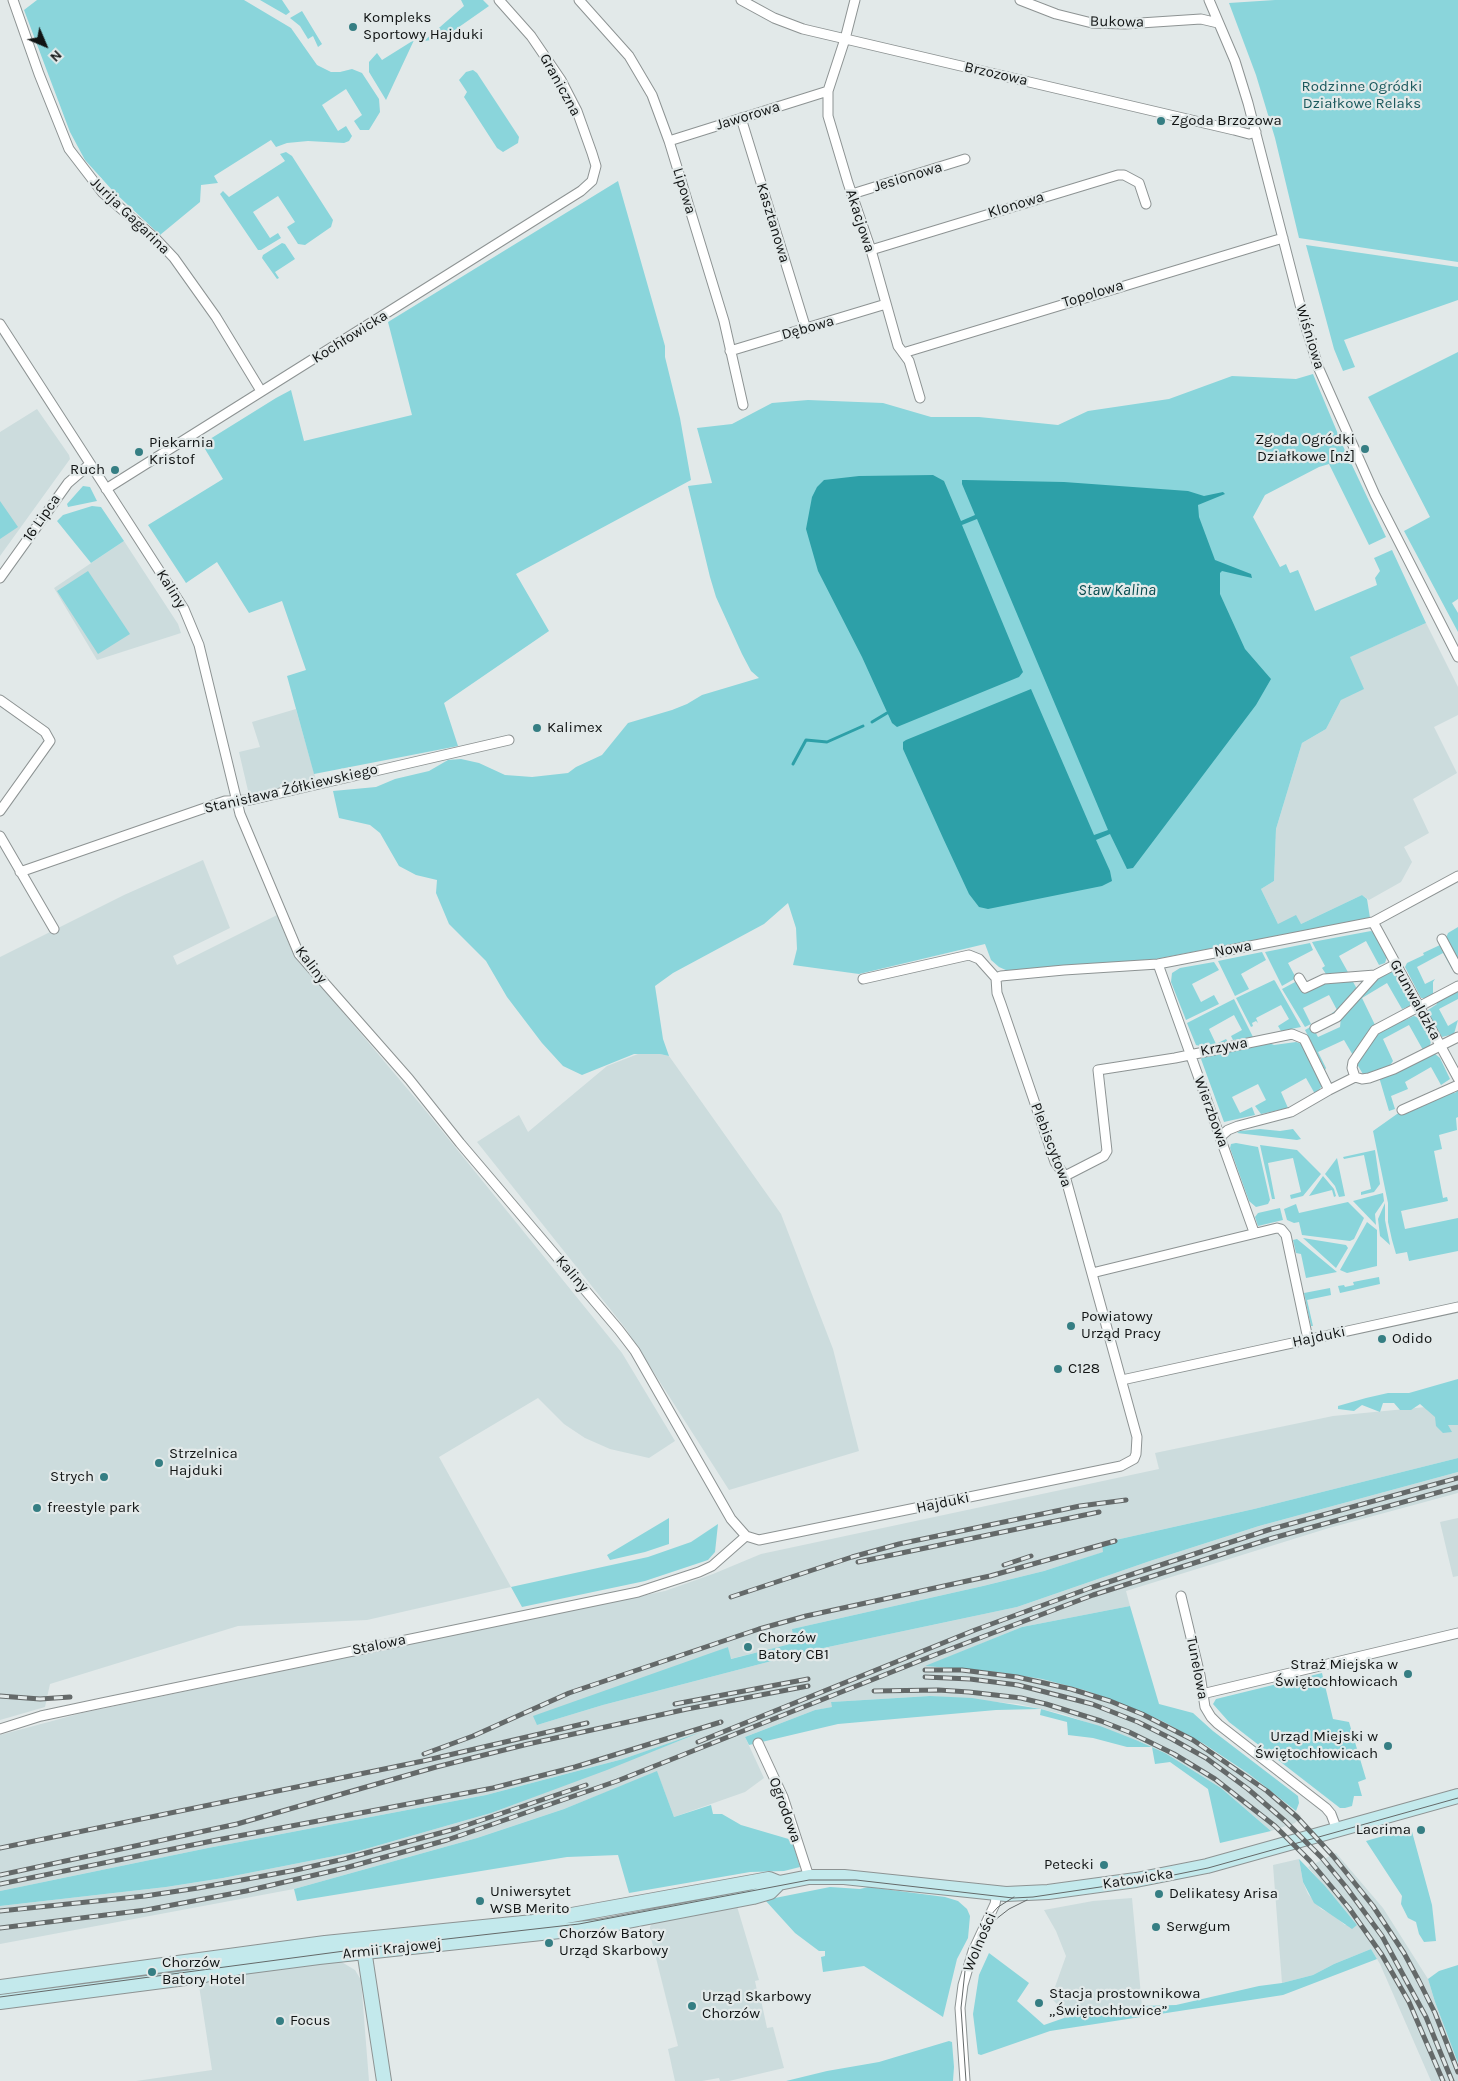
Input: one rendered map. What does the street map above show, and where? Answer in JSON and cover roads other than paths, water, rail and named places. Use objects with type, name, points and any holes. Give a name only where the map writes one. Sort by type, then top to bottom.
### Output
[{"type":"street","name":"Jurija Gagarina","points":[[13,0],[69,149],[102,192],[157,240],[174,258],[216,317],[261,391]]},
{"type":"street","name":"Graniczna","points":[[499,0],[531,36],[561,80],[577,111],[596,166],[592,181]]},
{"type":"street","name":"Lipowa","points":[[579,0],[634,63],[652,95],[669,141],[724,321],[743,405]]},
{"type":"street","name":"Brzozowa","points":[[741,0],[789,24],[845,39],[1248,134],[1256,132]]},
{"type":"street","points":[[845,39],[855,0]]},
{"type":"street","name":"Bukowa","points":[[1020,0],[1062,16],[1092,24],[1201,20],[1218,23]]},
{"type":"street","name":"Wiśniowa","points":[[1209,0],[1238,68],[1310,338],[1329,393],[1375,494],[1458,657]]},
{"type":"street","name":"Akacjowa","points":[[845,39],[828,91],[828,116],[871,250],[898,346],[909,361],[920,398]]},
{"type":"street","name":"Jaworowa","points":[[669,141],[828,91]]},
{"type":"street","name":"Kasztanowa","points":[[741,118],[806,329]]},
{"type":"street","name":"Jesionowa","points":[[852,194],[965,159]]},
{"type":"street","name":"Klonowa","points":[[871,250],[1118,175],[1124,175],[1139,182],[1146,204]]},
{"type":"street","name":"Kochłowicka","points":[[106,489],[581,191],[592,181]]},
{"type":"street","name":"Topolowa","points":[[903,353],[1283,238]]},
{"type":"street","name":"Dębowa","points":[[730,350],[886,304]]},
{"type":"street","name":"Kaliny","points":[[0,324],[184,609],[199,645],[236,801],[299,954],[409,1079],[460,1143],[620,1330],[635,1351],[731,1519],[746,1536]]},
{"type":"street","name":"16 Lipca","points":[[0,578],[68,482],[90,464]]},
{"type":"street","points":[[0,700],[45,732],[49,738],[46,748],[0,811]]},
{"type":"street","name":"Stanisława Żółkiewskiego","points":[[20,872],[225,801],[250,800],[509,740]]},
{"type":"street","points":[[0,836],[54,929]]},
{"type":"street","name":"Nowa","points":[[996,978],[1046,972],[1158,964],[1373,922],[1458,876]]},
{"type":"street","name":"Grunwaldzka","points":[[1373,922],[1458,1078]]},
{"type":"street","points":[[1442,939],[1458,969]]},
{"type":"street","points":[[863,979],[969,955],[979,959],[996,978]]},
{"type":"street","name":"Wierzbowa","points":[[1158,964],[1254,1232]]},
{"type":"street","points":[[1315,1028],[1337,1017],[1375,975],[1396,964]]},
{"type":"street","points":[[1299,978],[1305,988],[1324,979],[1375,975]]},
{"type":"street","name":"Plebiscytowa","points":[[996,978],[997,993],[1055,1162],[1065,1176],[1137,1437],[1136,1454]]},
{"type":"street","points":[[1355,1077],[1352,1068],[1353,1062],[1376,1030],[1458,986]]},
{"type":"street","name":"Krzywa","points":[[1065,1176],[1104,1156],[1107,1152],[1098,1070],[1174,1058],[1292,1034],[1299,1036],[1307,1045],[1330,1090]]},
{"type":"street","points":[[1220,1137],[1228,1130],[1238,1126],[1291,1112],[1355,1077],[1362,1079],[1377,1075],[1441,1047],[1458,1037]]},
{"type":"street","points":[[1402,1110],[1458,1085]]},
{"type":"street","points":[[1092,1273],[1254,1232],[1281,1229],[1286,1236],[1308,1339]]},
{"type":"street","name":"Hajduki","points":[[1122,1380],[1458,1307]]},
{"type":"street","name":"Hajduki","points":[[746,1536],[759,1540],[770,1539],[1110,1468],[1129,1462],[1136,1454]]},
{"type":"street","name":"Stalowa","points":[[0,1729],[41,1716],[638,1592],[700,1572],[712,1566],[746,1536]]},
{"type":"street","name":"Tunelowa","points":[[1181,1596],[1200,1675],[1205,1707],[1218,1724],[1326,1808],[1331,1814],[1337,1830]]},
{"type":"street","points":[[1202,1694],[1458,1633]]},
{"type":"street","name":"Ogrodowa","points":[[758,1743],[783,1797],[809,1877]]},
{"type":"street","name":"Katowicka","points":[[809,1877],[857,1878],[997,1893],[1048,1892],[1172,1874],[1241,1857],[1458,1796]]},
{"type":"street","points":[[767,1886],[809,1877]]},
{"type":"street","name":"Armii Krajowej","points":[[0,2002],[194,1976],[363,1946],[533,1922],[639,1903],[767,1886]]},
{"type":"street","name":"Armii Krajowej","points":[[0,1987],[191,1961],[579,1930],[643,1918],[767,1886]]},
{"type":"street","name":"Wolności","points":[[965,2081],[960,2008],[963,1985],[973,1951],[995,1904],[997,1893]]},
{"type":"street","points":[[639,1903],[643,1918]]},
{"type":"street","points":[[594,1912],[597,1927]]},
{"type":"street","points":[[574,1915],[579,1930]]},
{"type":"street","points":[[363,1946],[384,2081]]},
{"type":"street","points":[[191,1961],[194,1976]]},
{"type":"street","points":[[120,1970],[123,1985]]},
{"type":"street","points":[[82,1976],[84,1990]]},
{"type":"street","points":[[38,1982],[40,1997]]},
{"type":"water","name":"Staw Kalina","points":[[933,475],[944,481],[961,521],[975,515],[962,480],[1064,482],[1188,491],[1204,496],[1223,492],[1225,494],[1198,505],[1199,517],[1215,560],[1251,574],[1252,578],[1222,571],[1220,573],[1220,594],[1245,649],[1271,679],[1256,705],[1133,868],[1127,869],[1110,834],[1096,840],[1110,871],[1112,881],[1102,886],[988,909],[979,907],[969,894],[903,749],[903,742],[906,740],[1031,689],[1094,835],[1108,830],[977,519],[962,525],[1023,672],[1019,677],[897,727],[892,723],[862,657],[818,571],[806,529],[812,497],[817,487],[824,480],[859,476]]},
{"type":"waterway","points":[[872,722],[887,713]]},
{"type":"waterway","points":[[793,764],[806,740],[827,742],[863,726]]},
{"type":"tram line","points":[[0,1997],[367,1948],[579,1924],[809,1880],[856,1880],[1013,1898],[1033,1897],[1154,1879],[1208,1868],[1458,1798]]},
{"type":"tram line","points":[[966,2081],[961,2008],[965,1971],[988,1918],[998,1907],[1014,1897]]},
{"type":"tram line","points":[[991,1923],[1009,1909],[1027,1900]]},
{"type":"railway","points":[[698,1742],[975,1630],[1090,1588],[1268,1530],[1458,1478]]},
{"type":"railway","points":[[0,1928],[146,1910],[246,1891],[345,1868],[447,1840],[617,1781],[932,1656],[1093,1595],[1273,1538],[1458,1487]]},
{"type":"railway","points":[[731,1597],[852,1557],[899,1544],[1080,1506],[1126,1500]]},
{"type":"railway","points":[[858,1562],[1099,1512]]},
{"type":"railway","points":[[424,1754],[473,1736],[569,1693],[759,1629],[806,1616],[990,1576],[1115,1541]]},
{"type":"railway","points":[[1004,1565],[1031,1556]]},
{"type":"railway","points":[[925,1670],[962,1670],[1017,1677],[1071,1689],[1110,1701],[1142,1714],[1193,1740],[1267,1791],[1297,1817],[1333,1856],[1373,1906],[1404,1953],[1419,1981],[1435,2013],[1458,2072]]},
{"type":"railway","points":[[925,1677],[970,1679],[1018,1685],[1092,1704],[1138,1722],[1172,1739],[1206,1758],[1248,1789],[1285,1821],[1322,1858],[1382,1936],[1426,2017],[1452,2081]]},
{"type":"railway","points":[[675,1704],[808,1679]]},
{"type":"railway","points":[[0,1875],[237,1824],[436,1767],[528,1744],[687,1709],[808,1686]]},
{"type":"railway","points":[[874,1691],[938,1690],[969,1692],[1021,1698],[1046,1704],[1129,1732],[1174,1754],[1215,1779],[1275,1826],[1310,1861],[1349,1908],[1382,1955],[1409,2002],[1443,2081]]},
{"type":"railway","points":[[0,1696],[40,1699],[70,1697]]},
{"type":"railway","points":[[0,1884],[217,1840],[493,1788],[575,1767],[721,1722]]},
{"type":"railway","points":[[0,1848],[423,1761],[587,1723]]},
{"type":"railway","points":[[0,1911],[145,1896],[296,1870],[455,1829],[586,1785]]},
{"type":"place","name":"Kompleks Sportowy Hajduki","points":[[353,27]]},
{"type":"place","name":"Zgoda Brzozowa","points":[[1161,121]]},
{"type":"place","name":"Zgoda Ogródki Działkowe [nż]","points":[[1365,449]]},
{"type":"place","name":"Piekarnia Kristof","points":[[139,452]]},
{"type":"place","name":"Ruch","points":[[115,470]]},
{"type":"place","name":"Kalimex","points":[[537,728]]},
{"type":"place","name":"Powiatowy Urząd Pracy","points":[[1071,1326]]},
{"type":"place","name":"Odido","points":[[1382,1339]]},
{"type":"place","name":"C128","points":[[1058,1369]]},
{"type":"place","name":"Strzelnica Hajduki","points":[[159,1463]]},
{"type":"place","name":"Strych","points":[[104,1477]]},
{"type":"place","name":"freestyle park","points":[[37,1508]]},
{"type":"place","name":"Chorzów Batory CB1","points":[[748,1647]]},
{"type":"place","name":"Straż Miejska w Świętochłowicach","points":[[1408,1674]]},
{"type":"place","name":"Urząd Miejski w Świętochłowicach","points":[[1388,1746]]},
{"type":"place","name":"Lacrima","points":[[1421,1830]]},
{"type":"place","name":"Petecki","points":[[1104,1865]]},
{"type":"place","name":"Delikatesy Arisa","points":[[1159,1894]]},
{"type":"place","name":"Uniwersytet WSB Merito","points":[[480,1901]]},
{"type":"place","name":"Serwgum","points":[[1156,1927]]},
{"type":"place","name":"Chorzów Batory Urząd Skarbowy","points":[[549,1943]]},
{"type":"place","name":"Chorzów Batory Hotel","points":[[152,1972]]},
{"type":"place","name":"Stacja prostownikowa „Świętochłowice”","points":[[1039,2003]]},
{"type":"place","name":"Urząd Skarbowy Chorzów","points":[[692,2006]]},
{"type":"place","name":"Focus","points":[[280,2021]]},
{"type":"park label","name":"Rodzinne Ogródki Działkowe Relaks","points":[[1362,96]]}]
